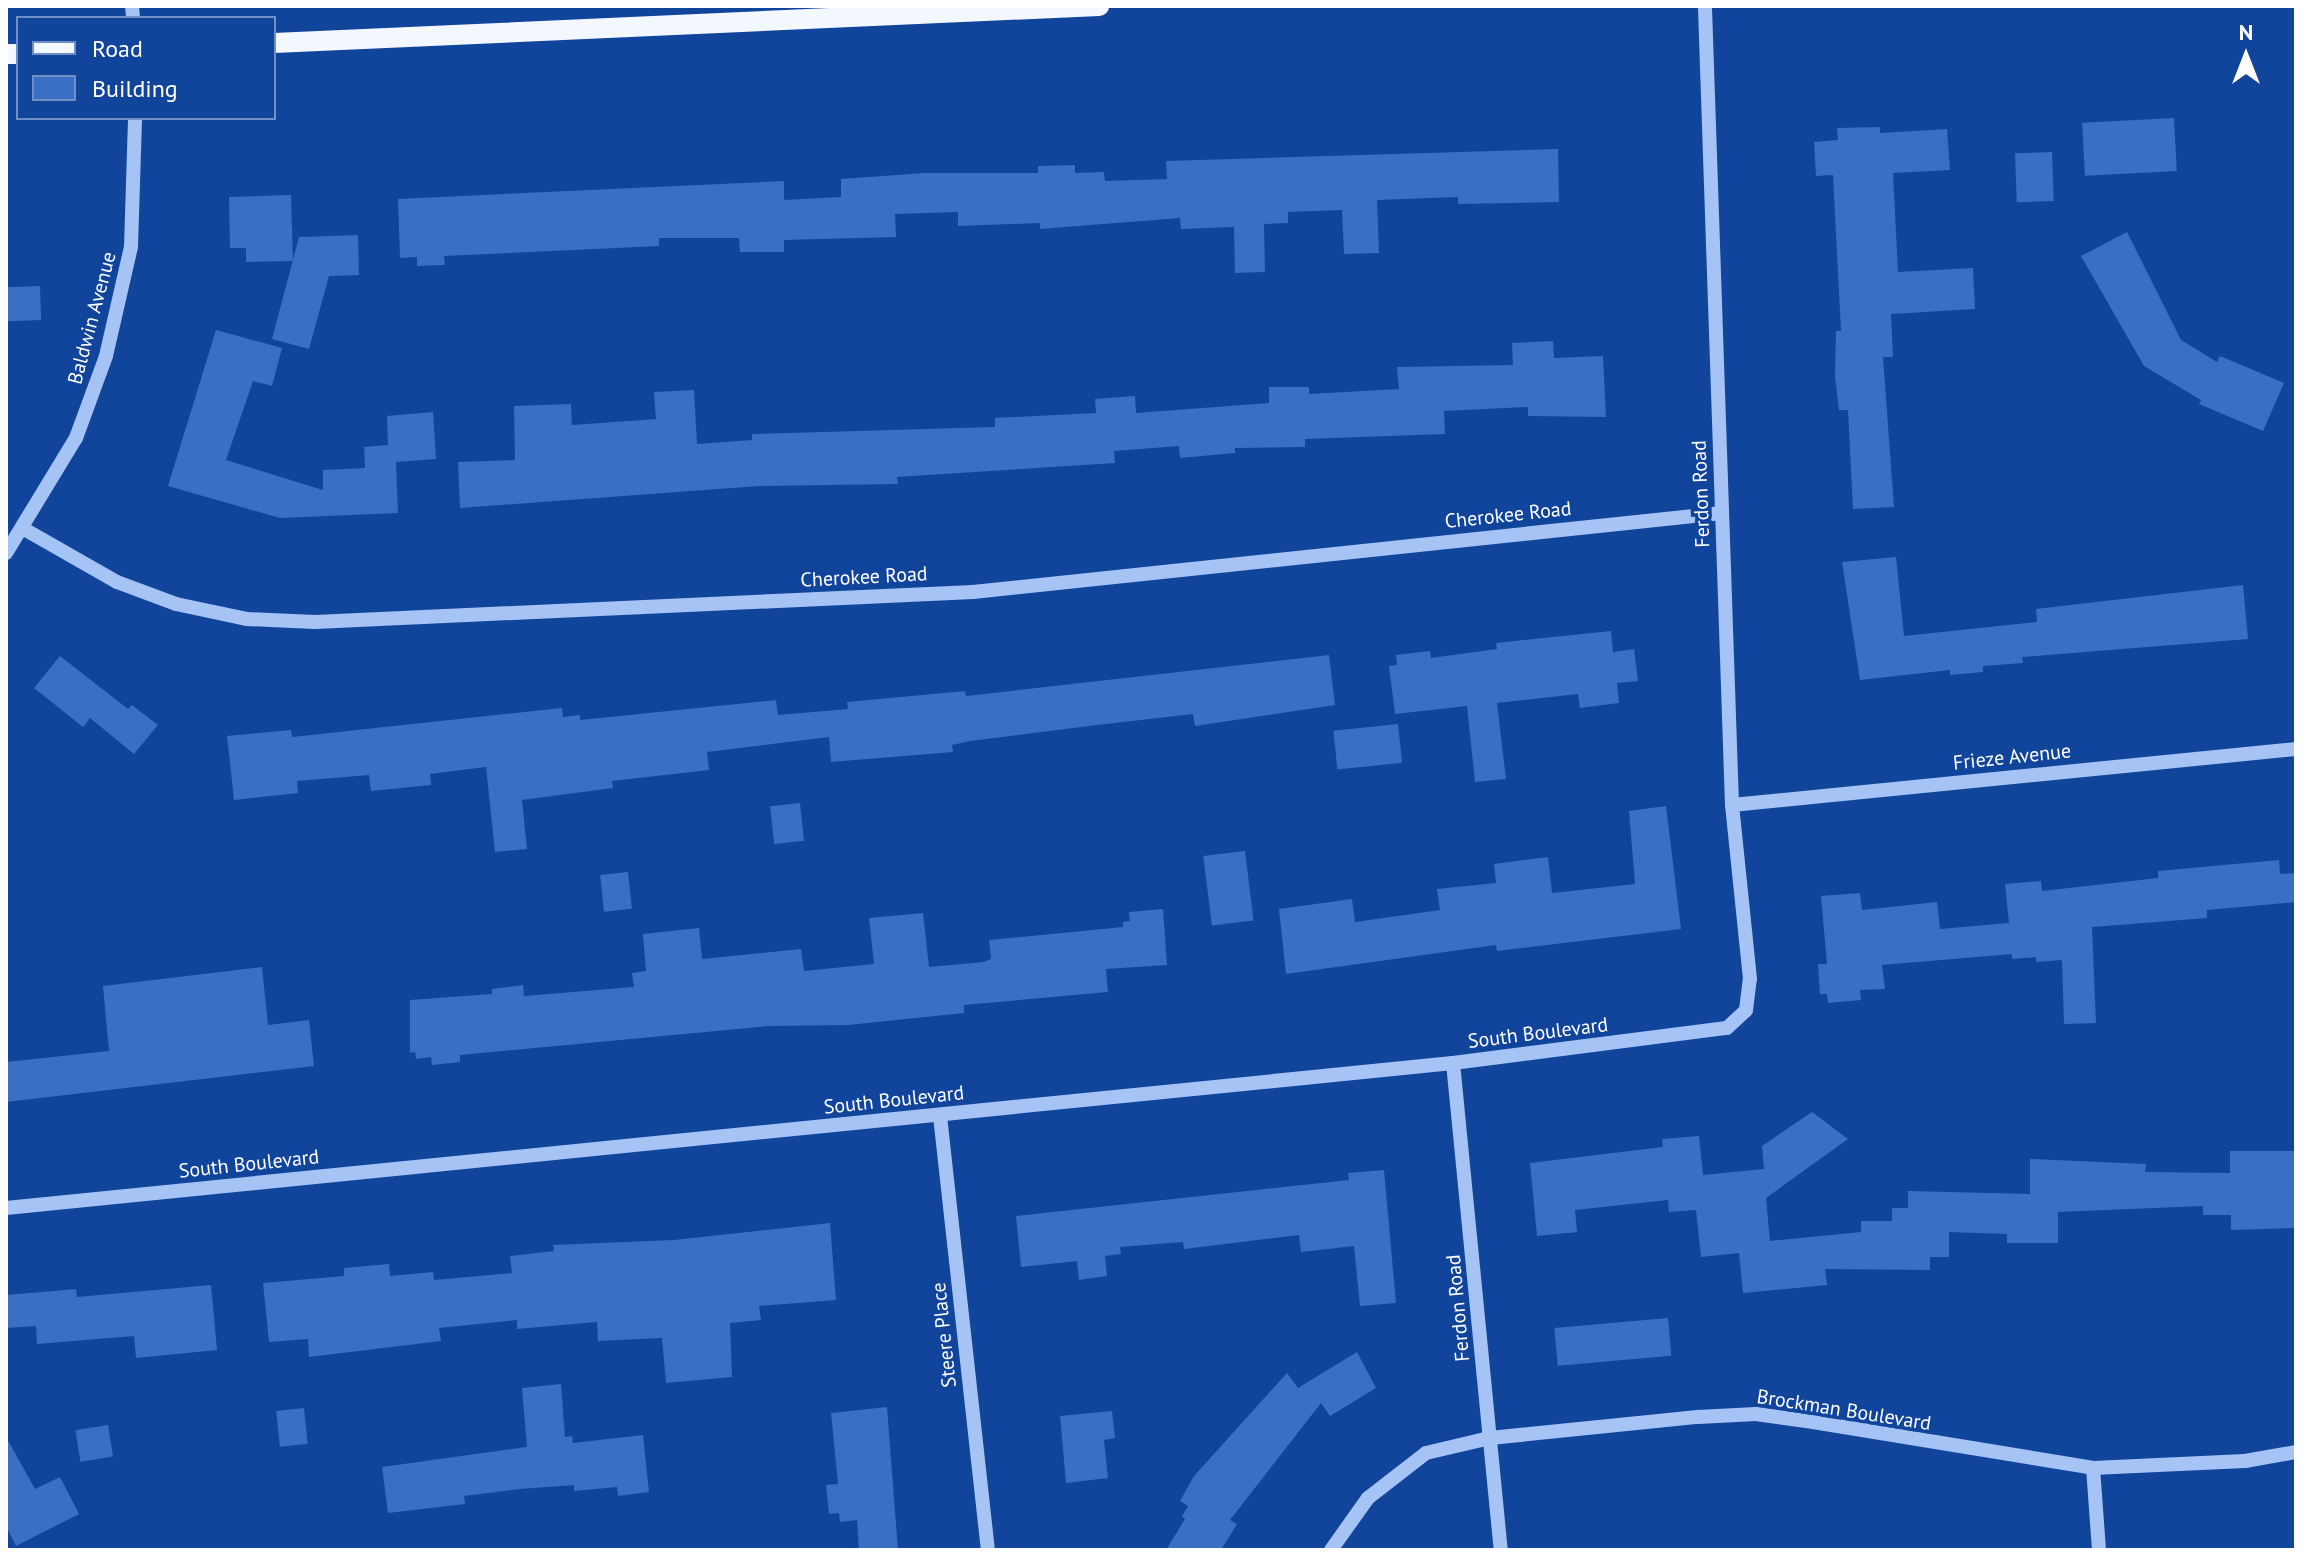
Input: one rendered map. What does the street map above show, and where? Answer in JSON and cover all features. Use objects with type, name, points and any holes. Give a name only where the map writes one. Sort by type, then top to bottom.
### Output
[{"type":"main road","points":[[276,43],[1099,6]]},
{"type":"street","name":"Ferdon Road","points":[[1705,6],[1732,805],[1750,979]]},
{"type":"street","name":"Baldwin Avenue","points":[[6,553],[24,529],[76,438],[106,356],[131,247],[135,120]]},
{"type":"street","name":"Cherokee Road","points":[[24,529],[117,582],[176,604],[247,619],[315,622],[973,592],[1722,513]]},
{"type":"street","name":"Frieze Avenue","points":[[1732,805],[2296,749]]},
{"type":"street","name":"South Boulevard","points":[[6,1208],[1453,1063],[1727,1028],[1746,1010],[1750,979]]},
{"type":"street","name":"Ferdon Road","points":[[1453,1063],[1501,1550]]},
{"type":"street","name":"Steere Place","points":[[940,1116],[988,1550]]},
{"type":"street","name":"Brockman Boulevard","points":[[1331,1550],[1368,1498],[1426,1453],[1490,1438],[1756,1414],[2093,1468],[2245,1461],[2296,1452]]},
{"type":"street","points":[[2093,1468],[2099,1550]]},
{"type":"building","points":[[2174,118],[2177,171],[2085,176],[2082,123]]},
{"type":"building","points":[[1880,127],[1880,133],[1947,129],[1950,170],[1893,173],[1898,272],[1973,268],[1975,309],[1891,314],[1893,357],[1883,357],[1894,507],[1853,509],[1848,410],[1839,410],[1835,376],[1836,331],[1841,331],[1833,175],[1816,176],[1814,142],[1838,140],[1837,128]]},
{"type":"building","points":[[1558,149],[1559,202],[1458,204],[1458,197],[1377,200],[1379,253],[1344,254],[1342,210],[1288,212],[1288,223],[1264,224],[1265,272],[1235,273],[1234,227],[1181,229],[1180,218],[1040,229],[1040,223],[958,226],[958,212],[895,214],[896,237],[784,240],[784,252],[740,252],[739,238],[659,238],[659,246],[444,256],[445,265],[417,266],[417,257],[400,258],[398,199],[784,181],[784,200],[841,197],[841,179],[924,173],[1038,173],[1038,166],[1075,165],[1075,173],[1104,172],[1105,181],[1167,179],[1166,161]]},
{"type":"building","points":[[2052,152],[2054,201],[2017,202],[2015,153]]},
{"type":"building","points":[[291,195],[293,261],[246,262],[246,248],[230,248],[229,197]]},
{"type":"building","points":[[2127,232],[2181,340],[2217,362],[2220,356],[2284,383],[2263,431],[2199,404],[2201,400],[2144,366],[2081,256]]},
{"type":"building","points":[[358,235],[359,275],[329,276],[309,349],[272,339],[299,237]]},
{"type":"building","points":[[40,286],[41,320],[7,321],[6,287]]},
{"type":"building","points":[[216,330],[282,348],[272,386],[253,381],[226,460],[323,490],[323,470],[365,468],[364,447],[388,445],[387,416],[433,412],[436,459],[396,462],[398,513],[280,518],[168,486]]},
{"type":"building","points":[[1553,341],[1554,358],[1603,356],[1606,417],[1528,416],[1528,407],[1444,411],[1445,434],[1305,439],[1305,447],[1235,448],[1235,453],[1180,458],[1179,446],[1114,451],[1115,463],[897,477],[898,484],[759,486],[460,508],[458,462],[515,460],[514,406],[571,404],[572,425],[656,419],[654,392],[694,390],[697,444],[752,440],[752,434],[995,427],[995,418],[1096,413],[1095,399],[1135,396],[1136,413],[1269,403],[1269,387],[1309,387],[1309,394],[1399,389],[1397,367],[1513,365],[1512,343]]},
{"type":"building","points":[[1896,557],[1904,636],[2037,622],[2036,609],[2243,585],[2248,639],[2022,657],[2023,663],[1983,666],[1983,672],[1950,675],[1950,670],[1860,680],[1842,562]]},
{"type":"building","points":[[1611,631],[1613,652],[1634,649],[1638,681],[1617,683],[1619,703],[1580,708],[1578,694],[1497,703],[1506,779],[1475,782],[1467,706],[1395,714],[1389,666],[1397,665],[1396,655],[1430,651],[1431,658],[1497,649],[1496,643]]},
{"type":"building","points":[[1329,655],[1335,705],[1195,726],[1193,714],[970,741],[952,745],[953,752],[831,762],[829,737],[707,752],[709,770],[612,781],[613,788],[522,800],[527,849],[495,852],[486,767],[430,774],[431,785],[371,791],[369,775],[297,781],[298,793],[234,800],[227,736],[291,730],[292,737],[562,708],[563,717],[580,715],[580,720],[776,700],[778,715],[848,709],[847,702],[965,691],[966,696]]},
{"type":"building","points":[[60,656],[128,709],[132,705],[158,725],[134,754],[90,718],[83,727],[34,688]]},
{"type":"building","points":[[1398,724],[1402,763],[1337,770],[1333,731]]},
{"type":"building","points":[[800,803],[804,841],[774,844],[770,806]]},
{"type":"building","points":[[1666,806],[1681,929],[1497,951],[1496,945],[1286,974],[1279,909],[1352,899],[1355,922],[1440,910],[1437,889],[1496,883],[1494,864],[1548,857],[1552,893],[1635,884],[1629,811]]},
{"type":"building","points":[[1245,851],[1254,920],[1212,926],[1203,856]]},
{"type":"building","points":[[2279,860],[2280,874],[2296,873],[2296,902],[2207,910],[2207,918],[2092,927],[2096,1023],[2064,1024],[2062,960],[2036,962],[2036,957],[2012,959],[2012,954],[1882,965],[1885,989],[1860,990],[1861,1000],[1828,1003],[1827,994],[1820,994],[1818,964],[1827,964],[1821,896],[1860,893],[1862,910],[1937,902],[1940,929],[2009,923],[2005,884],[2041,881],[2042,891],[2158,878],[2158,871]]},
{"type":"building","points":[[628,872],[632,909],[604,912],[600,875]]},
{"type":"building","points":[[1163,909],[1167,965],[1106,969],[1108,992],[964,1005],[964,1013],[848,1025],[768,1026],[460,1055],[460,1062],[432,1065],[431,1057],[416,1059],[415,1052],[410,1053],[410,1000],[492,994],[492,989],[523,985],[524,996],[634,987],[632,973],[646,971],[643,934],[699,928],[702,959],[801,949],[804,971],[874,964],[869,918],[923,913],[929,967],[991,959],[989,940],[1123,927],[1123,922],[1130,921],[1129,912]]},
{"type":"building","points":[[262,967],[268,1025],[309,1020],[314,1066],[6,1102],[6,1062],[109,1051],[103,986]]},
{"type":"building","points":[[1812,1112],[1848,1139],[1766,1198],[1770,1241],[1861,1232],[1861,1221],[1892,1221],[1892,1208],[1908,1208],[1908,1191],[2030,1194],[2030,1159],[2146,1164],[2145,1172],[2230,1173],[2230,1151],[2296,1151],[2296,1228],[2231,1230],[2231,1215],[2203,1215],[2203,1206],[2058,1212],[2058,1243],[2007,1243],[2007,1234],[1949,1232],[1949,1257],[1930,1257],[1930,1270],[1825,1269],[1827,1285],[1743,1293],[1739,1253],[1701,1257],[1696,1210],[1669,1212],[1668,1200],[1575,1210],[1577,1232],[1537,1236],[1530,1163],[1663,1147],[1662,1139],[1699,1136],[1703,1175],[1764,1169],[1762,1146]]},
{"type":"building","points":[[1384,1170],[1396,1303],[1360,1306],[1354,1246],[1301,1252],[1299,1235],[1184,1249],[1183,1242],[1120,1247],[1121,1254],[1105,1256],[1107,1276],[1079,1280],[1077,1261],[1021,1267],[1016,1216],[1349,1180],[1348,1173]]},
{"type":"building","points":[[830,1223],[836,1300],[759,1306],[761,1320],[730,1323],[732,1377],[666,1383],[662,1338],[598,1341],[597,1322],[517,1329],[517,1320],[439,1328],[441,1341],[309,1357],[308,1339],[269,1342],[263,1283],[344,1276],[344,1268],[389,1264],[390,1276],[433,1272],[434,1280],[512,1273],[510,1256],[554,1251],[553,1245],[674,1240]]},
{"type":"building","points":[[211,1285],[217,1350],[136,1358],[134,1336],[37,1344],[36,1326],[6,1328],[6,1295],[76,1289],[77,1297]]},
{"type":"building","points":[[1668,1318],[1671,1356],[1558,1366],[1554,1328]]},
{"type":"building","points":[[1357,1352],[1376,1388],[1330,1416],[1321,1403],[1230,1520],[1237,1524],[1221,1550],[1166,1550],[1185,1519],[1182,1516],[1188,1506],[1180,1501],[1194,1476],[1287,1373],[1298,1388]]},
{"type":"building","points":[[561,1384],[565,1437],[572,1436],[573,1443],[643,1435],[649,1492],[618,1496],[617,1487],[574,1491],[574,1485],[520,1489],[464,1496],[465,1504],[388,1513],[382,1467],[527,1447],[522,1388]]},
{"type":"building","points":[[887,1407],[898,1550],[859,1550],[857,1520],[840,1522],[839,1513],[829,1514],[826,1485],[838,1484],[831,1413]]},
{"type":"building","points":[[304,1408],[308,1444],[280,1447],[276,1411]]},
{"type":"building","points":[[1112,1411],[1115,1438],[1104,1440],[1108,1478],[1066,1483],[1060,1416]]},
{"type":"building","points":[[108,1425],[113,1457],[80,1462],[75,1430]]},
{"type":"building","points":[[6,1437],[35,1489],[60,1477],[79,1514],[16,1546],[6,1526]]}]
